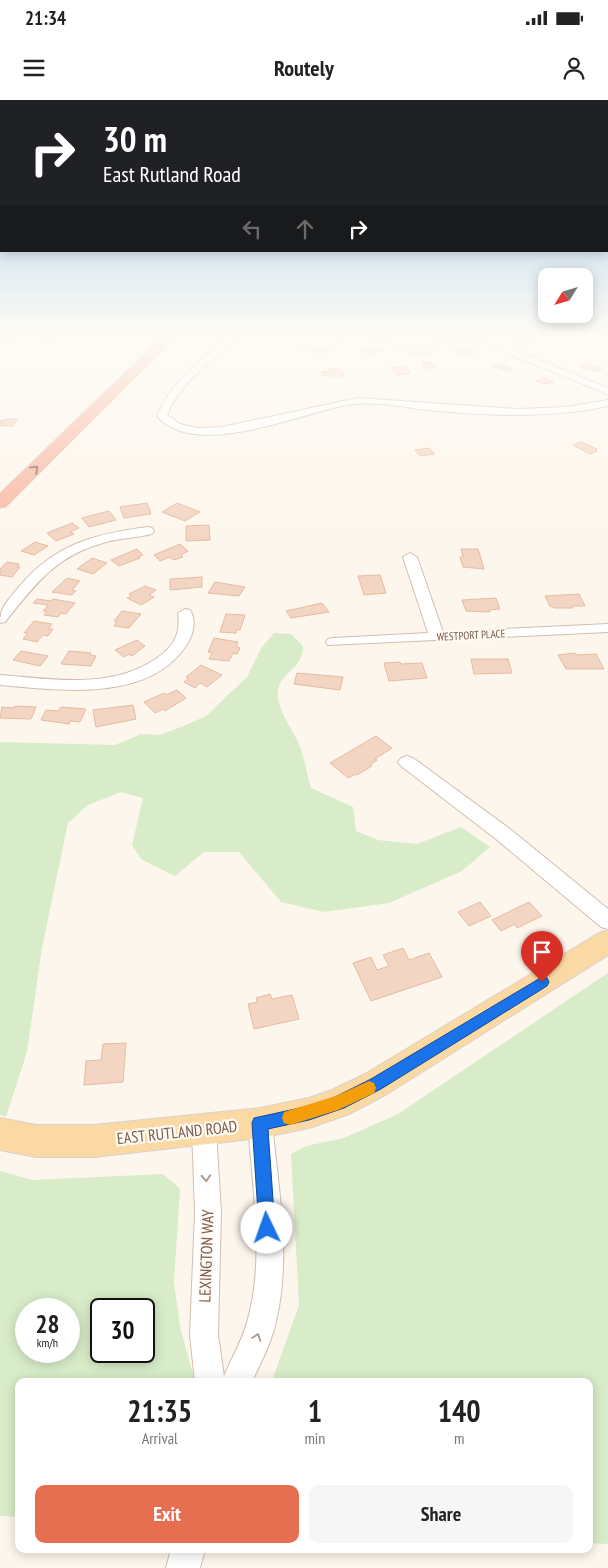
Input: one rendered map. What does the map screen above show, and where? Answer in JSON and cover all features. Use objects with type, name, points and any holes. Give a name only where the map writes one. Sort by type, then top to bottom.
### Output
[{"type":"highway","points":[[0,482],[86,402]]},
{"type":"highway","points":[[0,503],[104,402]]},
{"type":"main road","name":"EAST RUTLAND ROAD","points":[[0,1134],[36,1141],[94,1141],[260,1123],[309,1113],[338,1103],[376,1084],[608,941]]},
{"type":"street","points":[[170,402],[162,416],[169,424],[196,431],[220,431],[337,405],[363,402],[455,410],[546,410],[608,403]]},
{"type":"street","points":[[0,619],[42,571],[62,555],[104,538],[148,530]]},
{"type":"street","points":[[410,557],[437,637]]},
{"type":"street","points":[[0,680],[87,686],[135,677],[164,661],[183,642],[187,632],[185,613]]},
{"type":"street","name":"WESTPORT PLACE","points":[[333,642],[608,628]]},
{"type":"street","points":[[407,762],[503,834],[608,921]]},
{"type":"street","points":[[238,1378],[256,1342],[263,1316],[267,1277],[266,1217],[260,1123]]},
{"type":"street","name":"LEXINGTON WAY","points":[[204,1130],[208,1212],[204,1335],[210,1378]]},
{"type":"street","points":[[183,1568],[187,1553]]},
{"type":"green space","points":[[274,633],[291,634],[303,646],[300,660],[282,680],[278,694],[281,708],[302,752],[311,788],[353,807],[356,831],[378,840],[417,844],[461,827],[490,847],[462,871],[389,903],[324,912],[281,902],[239,852],[204,852],[175,876],[141,859],[132,845],[143,798],[121,792],[88,805],[68,823],[42,948],[27,1052],[6,1117],[0,1115],[0,742],[115,745],[141,734],[159,735],[184,726],[206,716],[247,677],[262,647]]},
{"type":"green space","points":[[608,973],[608,1544],[593,1543],[593,1378],[273,1378],[299,1305],[291,1154],[306,1146],[344,1138],[398,1114]]},
{"type":"green space","points":[[0,1171],[32,1180],[163,1174],[180,1189],[174,1282],[180,1327],[194,1378],[15,1378],[15,1517],[0,1516]]},
{"type":"building","points":[[17,419],[13,426],[0,426],[0,421]]},
{"type":"building","points":[[581,442],[597,449],[595,450],[597,451],[590,454],[573,445]]},
{"type":"building","points":[[429,448],[435,454],[420,456],[415,450]]},
{"type":"building","points":[[147,503],[151,514],[124,518],[120,507]]},
{"type":"building","points":[[177,503],[200,512],[185,521],[162,512]]},
{"type":"building","points":[[109,511],[116,520],[89,527],[82,518]]},
{"type":"building","points":[[72,523],[79,528],[70,532],[74,534],[56,541],[47,533]]},
{"type":"building","points":[[209,525],[210,540],[186,541],[186,526]]},
{"type":"building","points":[[35,542],[48,546],[34,555],[21,551]]},
{"type":"building","points":[[180,544],[188,551],[181,555],[183,557],[174,560],[170,557],[160,561],[154,555]]},
{"type":"building","points":[[137,549],[143,555],[138,557],[140,558],[119,566],[111,560]]},
{"type":"building","points":[[461,549],[478,549],[484,569],[463,567],[460,557],[463,557]]},
{"type":"building","points":[[92,558],[107,563],[93,574],[77,569]]},
{"type":"building","points":[[7,562],[19,564],[17,567],[20,567],[12,577],[0,575],[0,569]]},
{"type":"building","points":[[380,575],[386,593],[364,595],[358,576]]},
{"type":"building","points":[[202,577],[202,587],[170,590],[170,579]]},
{"type":"building","points":[[67,578],[80,581],[72,590],[76,591],[72,595],[52,592]]},
{"type":"building","points":[[215,582],[245,587],[239,596],[208,593]]},
{"type":"building","points":[[145,586],[156,590],[149,595],[154,597],[141,605],[127,598],[131,596],[129,594]]},
{"type":"building","points":[[579,594],[585,606],[572,606],[573,608],[554,608],[550,606],[545,596]]},
{"type":"building","points":[[496,598],[500,609],[489,610],[490,612],[466,611],[462,600]]},
{"type":"building","points":[[37,599],[51,601],[53,599],[75,603],[66,614],[61,613],[58,617],[44,615],[47,611],[43,611],[48,605],[33,603]]},
{"type":"building","points":[[322,603],[329,612],[291,618],[286,611]]},
{"type":"building","points":[[122,611],[141,614],[129,628],[114,626],[117,622],[114,621]]},
{"type":"building","points":[[226,614],[245,615],[240,630],[237,629],[236,633],[220,632]]},
{"type":"building","points":[[34,621],[52,624],[48,629],[53,629],[48,636],[43,635],[37,642],[23,639],[28,633],[24,633]]},
{"type":"building","points":[[214,638],[238,642],[236,647],[240,648],[237,654],[233,653],[229,661],[209,659],[212,653],[208,652]]},
{"type":"building","points":[[137,640],[145,646],[132,656],[129,654],[124,657],[115,650]]},
{"type":"building","points":[[21,651],[48,656],[40,666],[13,660]]},
{"type":"building","points":[[69,651],[91,653],[90,655],[96,656],[91,666],[61,664]]},
{"type":"building","points":[[575,653],[576,655],[596,654],[604,669],[566,669],[558,655]]},
{"type":"building","points":[[471,659],[508,659],[512,673],[474,674]]},
{"type":"building","points":[[400,662],[401,664],[422,663],[427,678],[389,681],[384,663]]},
{"type":"building","points":[[201,665],[222,675],[207,687],[200,683],[195,688],[184,682],[189,678],[186,677]]},
{"type":"building","points":[[297,673],[343,677],[340,690],[294,684]]},
{"type":"building","points":[[177,690],[186,698],[165,711],[163,709],[155,713],[144,702],[164,693],[166,695]]},
{"type":"building","points":[[133,705],[136,719],[96,727],[93,710]]},
{"type":"building","points":[[15,706],[36,707],[31,719],[0,718],[2,707],[14,708]]},
{"type":"building","points":[[61,707],[86,709],[80,722],[70,721],[69,724],[41,720],[46,710],[58,711]]},
{"type":"building","points":[[376,736],[392,748],[375,759],[377,760],[370,765],[372,766],[357,775],[348,778],[330,763]]},
{"type":"building","points":[[480,902],[491,916],[469,926],[458,912]]},
{"type":"building","points":[[529,902],[542,916],[517,928],[515,924],[501,931],[492,920]]},
{"type":"building","points":[[403,948],[409,960],[429,953],[442,977],[371,1001],[353,963],[371,957],[377,970],[389,966],[383,955]]},
{"type":"building","points":[[270,994],[272,999],[292,995],[299,1019],[254,1029],[248,1004],[257,1002],[256,998]]},
{"type":"building","points":[[126,1043],[123,1082],[84,1085],[86,1061],[101,1060],[103,1044]]},
{"type":"slow traffic","points":[[290,1118],[338,1103],[369,1088]]},
{"type":"route","points":[[267,1228],[260,1123],[309,1113],[338,1103],[376,1084],[432,1051],[542,982]]}]
